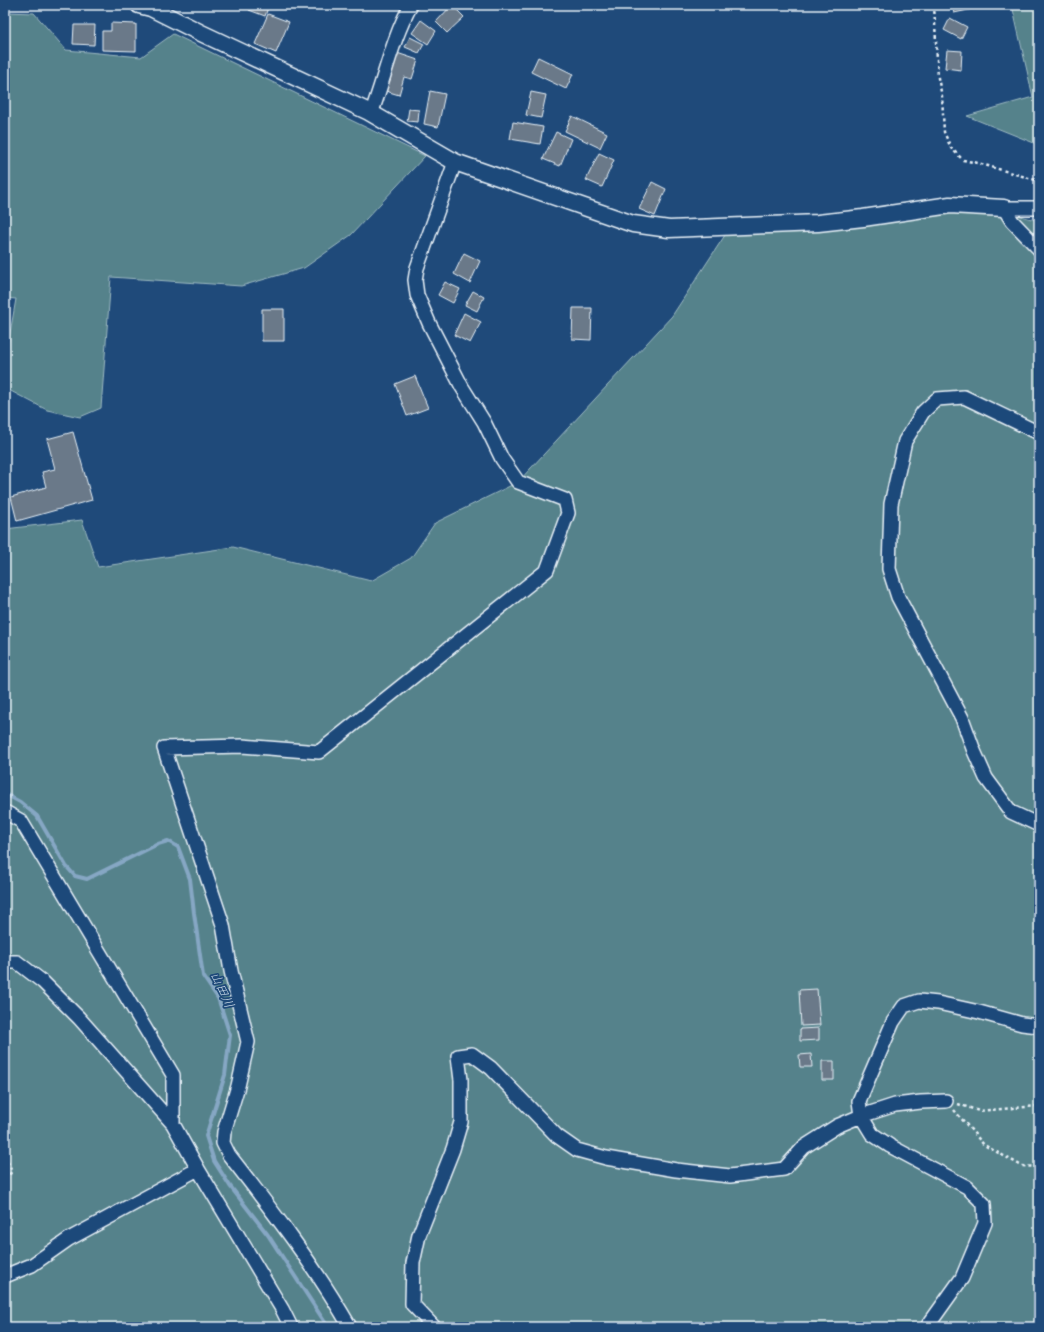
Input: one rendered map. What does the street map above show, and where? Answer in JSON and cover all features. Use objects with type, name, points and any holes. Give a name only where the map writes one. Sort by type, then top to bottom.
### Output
[{"type":"street","points":[[139,5],[151,8],[372,114],[455,162],[633,224],[669,229],[818,224],[950,205],[1039,208]]},
{"type":"street","points":[[372,114],[395,40],[403,19],[411,5]]},
{"type":"street","points":[[350,1327],[337,1305],[284,1227],[229,1155],[223,1143],[224,1132],[238,1086],[248,1042],[231,971],[223,925],[164,748],[242,746],[319,752],[547,570],[568,513],[565,500],[518,482],[502,459],[484,422],[462,387],[429,323],[417,295],[415,280],[417,268],[455,162]]},
{"type":"street","points":[[1004,208],[1012,221],[1039,249]]},
{"type":"street","points":[[1039,432],[964,397],[937,399],[923,412],[905,441],[891,504],[889,569],[898,597],[962,718],[986,778],[1012,812],[1039,825]]},
{"type":"street","points":[[5,812],[21,821],[173,1075],[173,1124]]},
{"type":"street","points":[[5,962],[17,962],[43,982],[79,1018],[173,1124],[282,1310],[290,1327]]},
{"type":"street","points":[[927,1327],[962,1278],[985,1223],[984,1204],[967,1187],[890,1146],[872,1134],[861,1116],[859,1101],[893,1022],[904,1006],[919,1001],[938,1003],[979,1012],[1022,1024],[1039,1026]]},
{"type":"street","points":[[434,1327],[412,1304],[413,1263],[419,1235],[453,1149],[461,1122],[461,1080],[458,1056],[472,1054],[491,1068],[557,1136],[577,1150],[606,1158],[676,1170],[730,1176],[784,1169],[804,1147],[837,1126],[861,1116],[895,1106],[921,1102],[946,1101]]},
{"type":"street","points":[[5,1276],[32,1265],[69,1239],[198,1169]]},
{"type":"path","points":[[934,5],[938,78],[942,96],[944,132],[951,148],[963,160],[1039,181]]},
{"type":"path","points":[[946,1101],[979,1111],[1039,1106]]},
{"type":"path","points":[[946,1101],[984,1145],[1022,1166],[1039,1167]]},
{"type":"path","points":[[5,1156],[12,1171],[5,1181]]},
{"type":"green space","points":[[1012,5],[1039,5],[1039,145],[967,116],[1033,97]]},
{"type":"green space","points":[[5,12],[34,13],[66,50],[141,57],[173,34],[425,156],[351,235],[304,268],[241,286],[111,277],[101,408],[80,417],[47,410],[5,388],[5,362],[16,299],[5,298]]},
{"type":"green space","points":[[987,207],[1039,221],[1039,1327],[5,1327],[5,529],[82,520],[98,567],[233,547],[371,581],[411,558],[435,523],[518,482],[672,316],[731,226]]},
{"type":"building","points":[[251,5],[269,5],[265,16],[249,10]]},
{"type":"building","points":[[452,5],[464,17],[447,33],[436,22]]},
{"type":"building","points":[[952,5],[973,5],[973,9],[954,13]]},
{"type":"building","points":[[268,14],[289,22],[276,53],[255,44]]},
{"type":"building","points":[[950,18],[967,27],[961,39],[944,30]]},
{"type":"building","points":[[421,20],[436,31],[428,44],[412,33]]},
{"type":"building","points":[[111,23],[136,24],[136,51],[102,50],[102,31],[111,31]]},
{"type":"building","points":[[74,25],[95,25],[94,45],[73,44]]},
{"type":"building","points":[[410,37],[424,44],[419,53],[405,47]]},
{"type":"building","points":[[947,50],[962,51],[961,70],[945,68]]},
{"type":"building","points":[[397,53],[418,60],[412,79],[404,77],[399,95],[386,91]]},
{"type":"building","points":[[538,57],[573,74],[566,89],[531,72]]},
{"type":"building","points":[[430,91],[445,94],[438,127],[424,124]]},
{"type":"building","points":[[531,92],[546,95],[541,118],[526,115]]},
{"type":"building","points":[[409,109],[419,110],[418,122],[407,121]]},
{"type":"building","points":[[572,116],[607,133],[600,148],[565,131]]},
{"type":"building","points":[[513,122],[543,127],[540,144],[510,139]]},
{"type":"building","points":[[556,132],[571,139],[560,166],[543,159]]},
{"type":"building","points":[[599,153],[614,160],[602,187],[586,180]]},
{"type":"building","points":[[652,182],[666,189],[655,216],[639,209]]},
{"type":"building","points":[[464,253],[480,261],[470,283],[454,274]]},
{"type":"building","points":[[445,282],[460,289],[453,303],[438,295]]},
{"type":"building","points":[[473,291],[484,297],[477,311],[465,305]]},
{"type":"building","points":[[573,308],[592,308],[591,340],[572,339]]},
{"type":"building","points":[[262,309],[284,309],[284,341],[262,341]]},
{"type":"building","points":[[464,313],[481,322],[470,343],[454,335]]},
{"type":"building","points":[[415,376],[428,408],[407,416],[395,384]]},
{"type":"building","points":[[73,432],[92,500],[17,521],[11,497],[46,487],[42,472],[55,469],[47,439]]},
{"type":"building","points":[[817,989],[820,1025],[801,1026],[799,990]]},
{"type":"building","points":[[819,1028],[819,1040],[800,1041],[800,1029]]},
{"type":"building","points":[[811,1054],[812,1067],[800,1067],[799,1055]]},
{"type":"building","points":[[822,1061],[834,1061],[834,1080],[822,1080]]},
{"type":"waterway","name":"山田川","points":[[5,794],[20,802],[37,816],[66,866],[75,876],[87,879],[158,844],[168,841],[178,847],[190,879],[203,976],[218,998],[230,1035],[225,1075],[206,1136],[214,1161],[230,1186],[268,1235],[328,1327]]}]
